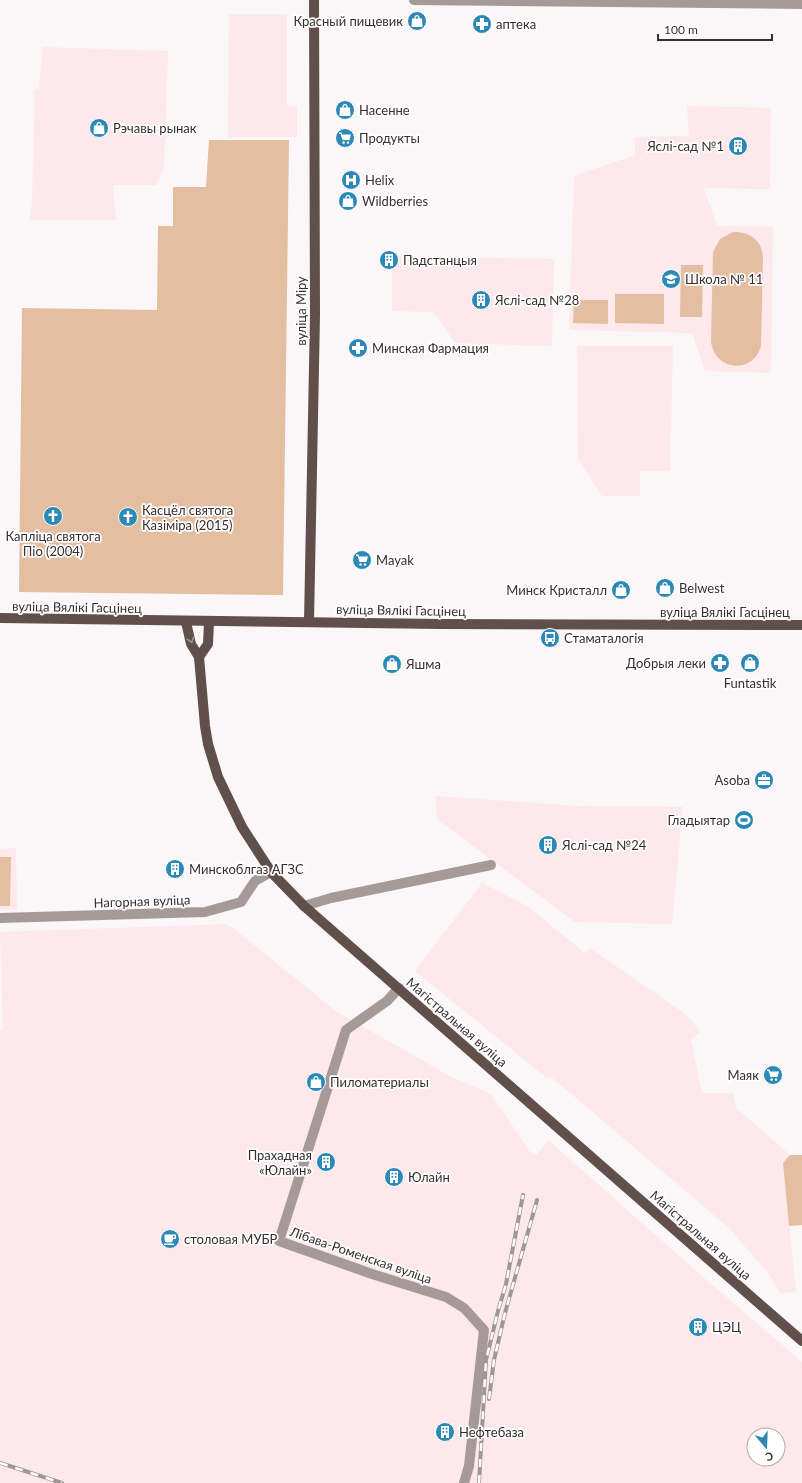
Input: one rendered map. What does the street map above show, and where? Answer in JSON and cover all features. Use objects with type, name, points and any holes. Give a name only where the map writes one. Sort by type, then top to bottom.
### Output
[{"type":"main road","name":"вуліца Міру","points":[[309,622],[315,315],[314,0]]},
{"type":"main road","name":"вуліца Вялікі Гасцінец","points":[[0,618],[186,622],[802,625]]},
{"type":"main road","points":[[186,622],[191,644],[199,657],[208,644],[209,622]]},
{"type":"main road","name":"Магістральная вуліца","points":[[199,657],[205,726],[208,744],[218,777],[242,826],[272,872],[304,906],[802,1342]]},
{"type":"street","points":[[414,0],[802,4]]},
{"type":"street","points":[[304,906],[331,898],[490,865]]},
{"type":"street","name":"Нагорная вуліца","points":[[0,918],[205,912],[241,902],[255,881],[272,872]]},
{"type":"street","name":"Лібава-Роменская вуліца","points":[[399,988],[387,1001],[346,1030],[279,1241],[446,1297],[464,1308],[484,1330],[469,1466],[464,1483]]},
{"type":"shaded area","points":[[229,14],[287,14],[287,106],[297,107],[297,137],[228,137]]},
{"type":"shaded area","name":"Рэчавы рынак","points":[[43,47],[168,51],[164,168],[156,185],[113,185],[116,220],[29,220],[32,202],[35,89],[39,89]]},
{"type":"shaded area","name":"Школа № 11","points":[[687,106],[771,108],[770,189],[704,188],[717,226],[773,227],[771,373],[705,371],[692,333],[569,330],[574,176],[635,155],[635,137],[689,136]]},
{"type":"shaded area","points":[[209,140],[289,140],[283,595],[19,592],[22,308],[157,310],[158,226],[173,226],[173,187],[206,187]]},
{"type":"shaded area","points":[[733,232],[745,233],[754,238],[760,246],[763,257],[761,346],[757,355],[750,362],[734,366],[719,359],[714,351],[711,341],[713,252],[720,239]]},
{"type":"shaded area","points":[[392,256],[554,259],[552,346],[455,343],[434,312],[392,311]]},
{"type":"shaded area","points":[[681,265],[703,265],[702,317],[680,317]]},
{"type":"shaded area","points":[[615,294],[664,294],[664,324],[615,323]]},
{"type":"shaded area","points":[[574,300],[608,300],[608,324],[573,323]]},
{"type":"shaded area","points":[[577,346],[673,346],[670,471],[640,471],[640,496],[602,496],[578,458]]},
{"type":"shaded area","points":[[436,796],[577,806],[683,807],[672,924],[575,922],[437,819]]},
{"type":"shaded area","points":[[16,848],[17,909],[0,910],[0,849]]},
{"type":"shaded area","points":[[0,857],[11,857],[10,906],[0,906]]},
{"type":"shaded area","points":[[482,883],[527,906],[585,953],[590,948],[688,1016],[700,1032],[691,1040],[702,1093],[733,1093],[736,1108],[790,1155],[783,1163],[796,1292],[780,1293],[769,1274],[728,1227],[550,1076],[547,1078],[415,971]]},
{"type":"shaded area","points":[[228,924],[337,1012],[455,1079],[491,1094],[530,1152],[537,1155],[548,1140],[802,1362],[802,1483],[0,1483],[0,1031],[3,1029],[0,932]]},
{"type":"shaded area","points":[[790,1155],[802,1155],[802,1225],[789,1226],[783,1163]]},
{"type":"railway","points":[[479,1483],[486,1360],[506,1284],[523,1195]]},
{"type":"railway","points":[[489,1399],[494,1360],[505,1313],[537,1200]]},
{"type":"railway","points":[[0,1463],[62,1483]]},
{"type":"place","name":"Красный пищевик","points":[[417,21]]},
{"type":"place","name":"аптека","points":[[482,24]]},
{"type":"place","name":"Насенне","points":[[345,110]]},
{"type":"place","name":"Рэчавы рынак","points":[[99,128]]},
{"type":"place","name":"Продукты","points":[[345,138]]},
{"type":"place","name":"Яслі-сад №1","points":[[738,146]]},
{"type":"place","name":"Helix","points":[[351,180]]},
{"type":"place","name":"Wildberries","points":[[348,201]]},
{"type":"place","name":"Падстанцыя","points":[[389,260]]},
{"type":"place","name":"Школа № 11","points":[[671,279]]},
{"type":"place","name":"Яслі-сад №28","points":[[481,300]]},
{"type":"place","name":"Минская Фармация","points":[[358,348]]},
{"type":"place","name":"Капліца святога Піо (2004)","points":[[53,516]]},
{"type":"place","name":"Касцёл святога Казіміра (2015)","points":[[128,517]]},
{"type":"place","name":"Mayak","points":[[362,560]]},
{"type":"place","name":"Belwest","points":[[665,588]]},
{"type":"place","name":"Минск Кристалл","points":[[621,590]]},
{"type":"place","name":"Стаматалогія","points":[[550,638]]},
{"type":"place","name":"Добрыя леки","points":[[720,663]]},
{"type":"place","name":"Funtastik","points":[[750,663]]},
{"type":"place","name":"Яшма","points":[[392,664]]},
{"type":"place","name":"Asoba","points":[[764,780]]},
{"type":"place","name":"Гладыятар","points":[[744,820]]},
{"type":"place","name":"Яслі-сад №24","points":[[548,845]]},
{"type":"place","name":"Минскоблгаз АГЗС","points":[[175,869]]},
{"type":"place","name":"Маяк","points":[[773,1075]]},
{"type":"place","name":"Пиломатериалы","points":[[316,1082]]},
{"type":"place","name":"Прахадная «Юлайн»","points":[[326,1162]]},
{"type":"place","name":"Юлайн","points":[[394,1177]]},
{"type":"place","name":"столовая МУБР","points":[[170,1239]]},
{"type":"place","name":"ЦЭЦ","points":[[698,1327]]},
{"type":"place","name":"Нефтебаза","points":[[445,1432]]}]
